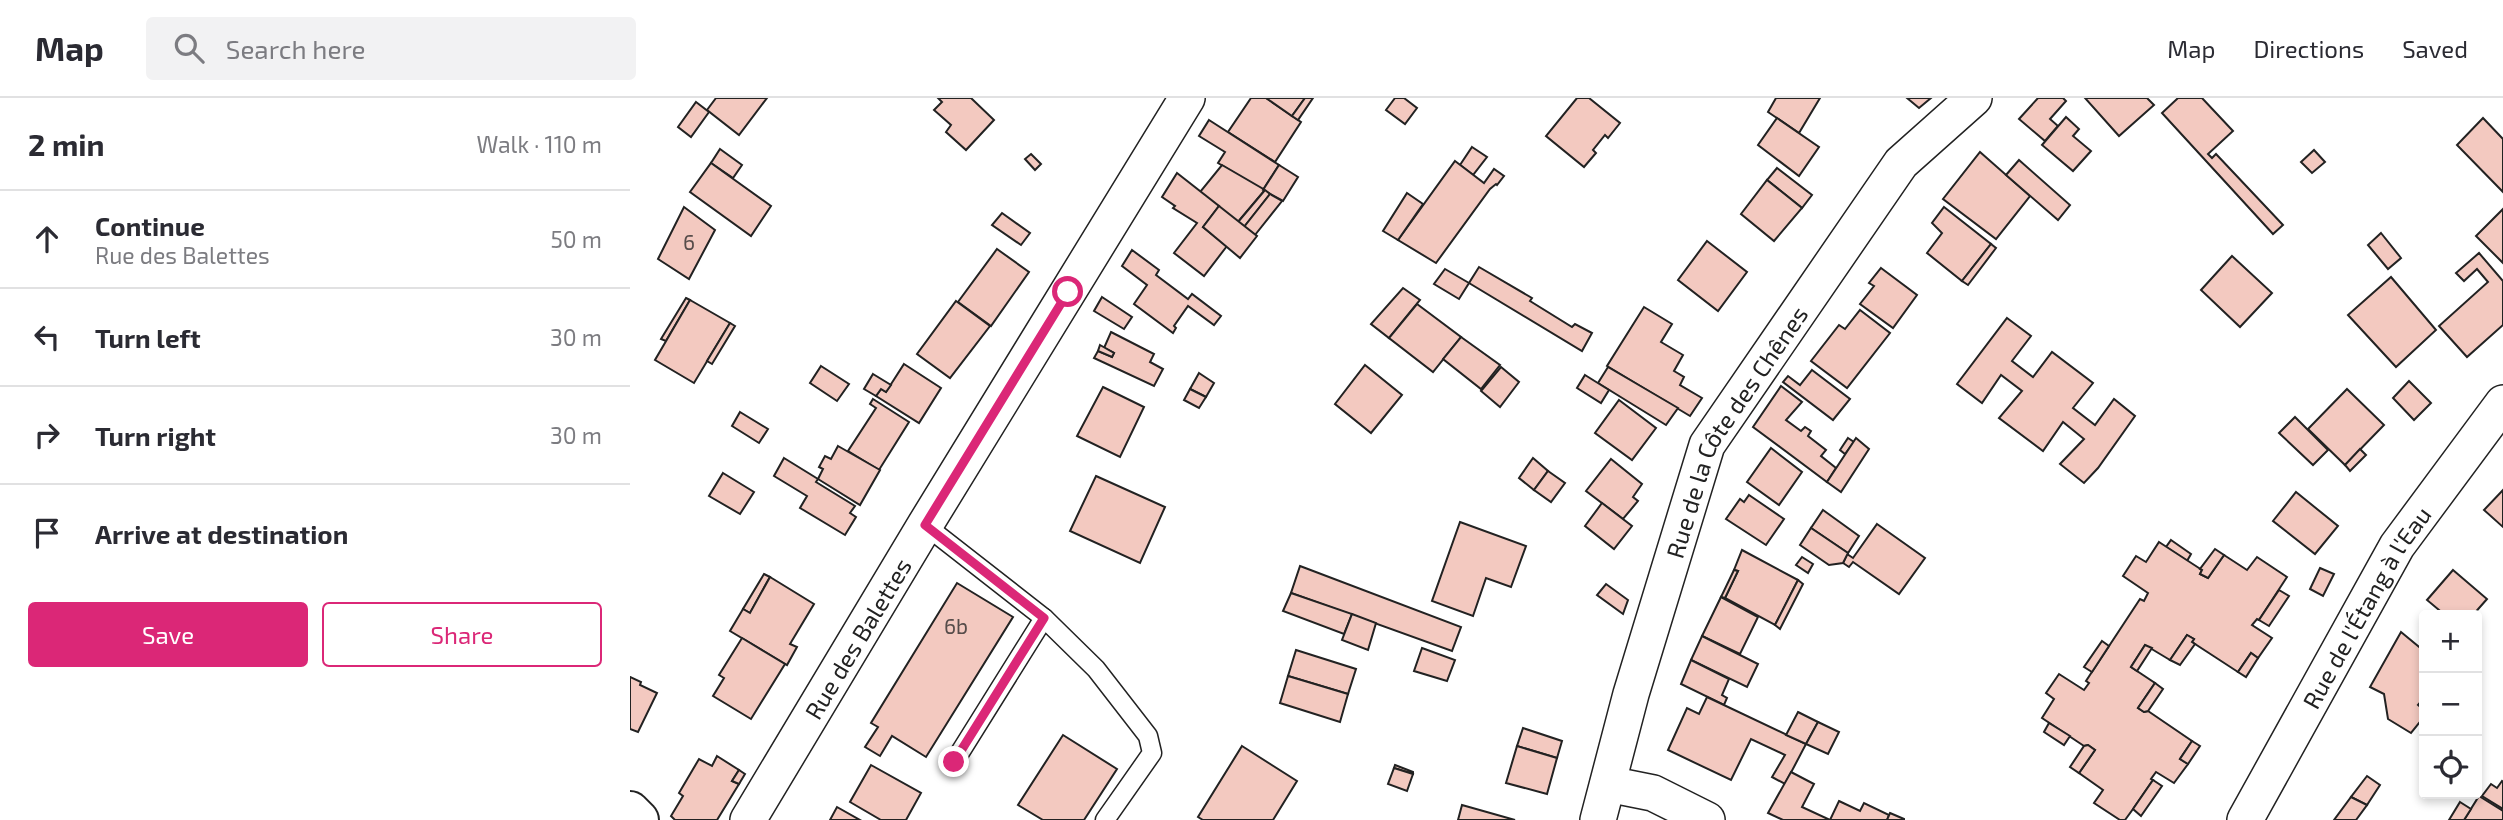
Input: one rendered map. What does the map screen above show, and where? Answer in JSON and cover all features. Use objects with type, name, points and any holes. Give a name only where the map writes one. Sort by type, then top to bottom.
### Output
[{"type":"street","name":"Rue des Balettes","points":[[748,820],[1187,98]]},
{"type":"street","name":"Rue de la Côte des Chênes","points":[[1598,820],[1631,694],[1707,445],[1901,163],[1974,98]]},
{"type":"street","name":"Rue de l'Étang à l'Eau","points":[[2245,820],[2397,546],[2503,403]]},
{"type":"street","points":[[1608,784],[1653,793],[1707,820]]},
{"type":"street","points":[[630,811],[639,820]]},
{"type":"lane","points":[[925,525],[1044,618],[1096,669],[1148,736],[1152,753],[1105,820]]},
{"type":"lane","points":[[954,762],[1044,618]]},
{"type":"building","points":[[716,98],[767,98],[739,135],[707,110]]},
{"type":"building","points":[[938,98],[971,98],[994,120],[966,150],[946,132],[951,125],[934,110],[942,102]]},
{"type":"building","points":[[1251,98],[1266,98],[1301,122],[1275,162],[1228,132]]},
{"type":"building","points":[[1266,98],[1305,98],[1292,116]]},
{"type":"building","points":[[1305,98],[1313,98],[1298,120],[1292,116]]},
{"type":"building","points":[[1395,98],[1404,98],[1417,108],[1405,124],[1386,110]]},
{"type":"building","points":[[1577,98],[1589,98],[1620,123],[1608,138],[1605,135],[1593,150],[1596,153],[1584,167],[1546,136]]},
{"type":"building","points":[[1776,98],[1820,98],[1799,133],[1768,112]]},
{"type":"building","points":[[1907,98],[1931,98],[1919,108]]},
{"type":"building","points":[[2038,98],[2063,98],[2066,101],[2050,119],[2058,126],[2045,141],[2019,119]]},
{"type":"building","points":[[2085,98],[2147,98],[2154,105],[2119,136]]},
{"type":"building","points":[[2178,98],[2202,98],[2233,131],[2208,154],[2212,158],[2216,154],[2283,225],[2273,234],[2162,113]]},
{"type":"building","points":[[696,102],[709,112],[691,137],[678,127]]},
{"type":"building","points":[[2066,117],[2079,129],[2073,136],[2091,151],[2073,171],[2042,145]]},
{"type":"building","points":[[1777,118],[1819,147],[1799,176],[1758,145]]},
{"type":"building","points":[[2483,118],[2503,139],[2503,192],[2457,145]]},
{"type":"building","points":[[1209,120],[1279,165],[1263,190],[1218,163],[1225,152],[1199,136]]},
{"type":"building","points":[[1472,147],[1487,157],[1473,175],[1460,165]]},
{"type":"building","points":[[720,149],[742,165],[733,178],[711,163]]},
{"type":"building","points":[[2314,150],[2325,162],[2312,173],[2301,162]]},
{"type":"building","points":[[1980,152],[2030,196],[1996,239],[1943,199]]},
{"type":"building","points":[[1031,154],[1041,164],[1035,170],[1025,159]]},
{"type":"building","points":[[2019,160],[2070,205],[2058,220],[2006,175]]},
{"type":"building","points":[[1455,161],[1484,183],[1494,169],[1504,176],[1490,189],[1436,263],[1398,240]]},
{"type":"building","points":[[711,163],[771,206],[751,236],[690,192]]},
{"type":"building","points":[[1222,165],[1265,190],[1238,222],[1200,192]]},
{"type":"building","points":[[1279,165],[1298,177],[1283,201],[1263,190]]},
{"type":"building","points":[[1777,168],[1812,195],[1802,208],[1767,180]]},
{"type":"building","points":[[1177,173],[1219,206],[1203,227],[1227,246],[1204,276],[1174,253],[1197,223],[1173,208],[1175,206],[1162,197]]},
{"type":"building","points":[[1767,180],[1802,208],[1774,241],[1741,214]]},
{"type":"building","points":[[1265,190],[1270,194],[1244,227],[1238,222]]},
{"type":"building","points":[[1407,193],[1423,204],[1398,240],[1383,231]]},
{"type":"building","points":[[1270,194],[1282,201],[1255,235],[1244,227]]},
{"type":"building","points":[[1219,206],[1257,236],[1240,258],[1203,227]]},
{"type":"building","points":[[684,207],[715,230],[689,279],[658,259]]},
{"type":"building","points":[[1944,207],[1991,244],[1962,281],[1927,253],[1942,233],[1932,223]]},
{"type":"building","points":[[2503,209],[2503,263],[2476,236]]},
{"type":"building","points":[[1002,213],[1030,233],[1021,245],[992,225]]},
{"type":"building","points":[[2381,233],[2401,258],[2388,269],[2368,245]]},
{"type":"building","points":[[1707,241],[1747,272],[1718,311],[1678,280]]},
{"type":"building","points":[[1991,244],[1996,248],[1968,285],[1962,281]]},
{"type":"building","points":[[997,249],[1029,272],[991,326],[958,302]]},
{"type":"building","points":[[1132,250],[1159,270],[1156,275],[1188,299],[1192,294],[1221,316],[1214,325],[1188,306],[1174,326],[1176,328],[1173,333],[1134,304],[1147,285],[1122,266]]},
{"type":"building","points":[[2479,253],[2503,281],[2503,325],[2467,357],[2439,326],[2488,282],[2477,269],[2464,281],[2456,273]]},
{"type":"building","points":[[2232,256],[2272,293],[2240,327],[2201,290]]},
{"type":"building","points":[[1479,267],[1532,298],[1530,301],[1572,327],[1575,324],[1592,333],[1582,351],[1469,283]]},
{"type":"building","points":[[1881,268],[1917,295],[1893,328],[1860,304],[1874,286],[1869,283]]},
{"type":"building","points":[[1445,269],[1469,283],[1459,299],[1434,284]]},
{"type":"building","points":[[2391,277],[2436,330],[2396,367],[2348,315]]},
{"type":"building","points":[[1403,288],[1420,300],[1389,338],[1371,324]]},
{"type":"building","points":[[1102,297],[1132,317],[1124,329],[1094,311]]},
{"type":"building","points":[[686,298],[690,300],[666,341],[661,339]]},
{"type":"building","points":[[690,300],[730,323],[694,383],[655,360]]},
{"type":"building","points":[[956,301],[990,326],[950,378],[917,354]]},
{"type":"building","points":[[1417,304],[1461,337],[1433,372],[1389,338]]},
{"type":"building","points":[[1644,307],[1672,324],[1661,342],[1683,355],[1674,371],[1684,377],[1680,385],[1702,398],[1690,416],[1607,366]]},
{"type":"building","points":[[1860,310],[1890,333],[1847,388],[1811,361],[1839,325],[1845,329]]},
{"type":"building","points":[[2007,318],[2031,336],[2012,361],[2033,377],[2052,352],[2093,383],[2073,408],[2095,425],[2114,399],[2135,416],[2084,483],[2060,464],[2084,439],[2063,422],[2043,451],[1999,418],[2022,391],[2001,375],[1982,403],[1957,384]]},
{"type":"building","points":[[730,323],[735,326],[712,364],[707,361]]},
{"type":"building","points":[[1111,332],[1154,354],[1150,362],[1163,369],[1154,386],[1094,358],[1098,351],[1112,357],[1114,353],[1104,348]]},
{"type":"building","points":[[1461,337],[1500,365],[1481,389],[1443,359]]},
{"type":"building","points":[[1100,345],[1114,353],[1112,357],[1098,351]]},
{"type":"building","points":[[904,364],[941,388],[919,423],[876,396],[881,389],[886,392]]},
{"type":"building","points":[[1365,365],[1402,395],[1371,433],[1335,404]]},
{"type":"building","points":[[821,366],[849,384],[837,401],[810,383]]},
{"type":"building","points":[[1501,367],[1519,382],[1500,407],[1481,391]]},
{"type":"building","points":[[1608,367],[1678,408],[1666,425],[1598,383]]},
{"type":"building","points":[[1812,370],[1850,399],[1833,420],[1783,382],[1788,376],[1800,385]]},
{"type":"building","points":[[1199,373],[1214,383],[1206,397],[1190,389]]},
{"type":"building","points":[[873,374],[891,385],[886,392],[881,389],[876,396],[864,389]]},
{"type":"building","points":[[1585,375],[1609,390],[1601,403],[1577,388]]},
{"type":"building","points":[[2409,381],[2431,403],[2414,420],[2393,398]]},
{"type":"building","points":[[1781,386],[1802,402],[1786,420],[1801,431],[1805,427],[1811,431],[1808,436],[1826,450],[1821,456],[1836,468],[1827,482],[1753,427]]},
{"type":"building","points":[[1103,387],[1144,407],[1120,457],[1077,436]]},
{"type":"building","points":[[1190,389],[1206,397],[1199,408],[1184,400]]},
{"type":"building","points":[[2347,389],[2384,425],[2345,465],[2308,429]]},
{"type":"building","points":[[873,399],[909,422],[879,470],[848,451],[876,408],[870,404]]},
{"type":"building","points":[[1619,400],[1656,428],[1632,460],[1595,433]]},
{"type":"building","points":[[740,412],[768,429],[759,443],[732,426]]},
{"type":"building","points":[[2295,417],[2328,450],[2313,465],[2279,433]]},
{"type":"building","points":[[1848,438],[1854,442],[1845,454],[1840,450]]},
{"type":"building","points":[[1856,438],[1869,449],[1841,492],[1827,482]]},
{"type":"building","points":[[838,446],[880,470],[860,505],[818,479],[823,469],[819,467],[825,456],[831,459]]},
{"type":"building","points":[[1771,448],[1802,472],[1779,505],[1747,482]]},
{"type":"building","points":[[2360,449],[2366,455],[2350,471],[2345,465]]},
{"type":"building","points":[[784,458],[855,506],[850,513],[856,517],[845,535],[800,508],[807,496],[774,476]]},
{"type":"building","points":[[1533,458],[1548,471],[1534,490],[1519,478]]},
{"type":"building","points":[[1611,459],[1642,484],[1633,497],[1638,501],[1623,519],[1586,491]]},
{"type":"building","points":[[1548,471],[1565,483],[1551,502],[1534,490]]},
{"type":"building","points":[[723,473],[754,492],[740,514],[709,496]]},
{"type":"building","points":[[1096,476],[1165,507],[1140,563],[1070,531]]},
{"type":"building","points":[[2503,490],[2503,527],[2484,510]]},
{"type":"building","points":[[2296,492],[2338,526],[2315,554],[2273,521]]},
{"type":"building","points":[[1749,495],[1784,519],[1766,545],[1726,519],[1740,499],[1744,502]]},
{"type":"building","points":[[1602,503],[1632,526],[1614,549],[1585,526]]},
{"type":"building","points":[[1823,510],[1859,536],[1848,553],[1811,528]]},
{"type":"building","points":[[1460,522],[1526,546],[1511,587],[1486,578],[1473,616],[1432,601]]},
{"type":"building","points":[[1877,524],[1925,558],[1899,594],[1853,562],[1849,567],[1843,563],[1847,554],[1853,558]]},
{"type":"building","points":[[1811,528],[1848,553],[1843,563],[1829,565],[1800,545]]},
{"type":"building","points":[[2171,540],[2191,554],[2187,561],[2166,547]]},
{"type":"building","points":[[2159,542],[2202,570],[2200,574],[2208,578],[2224,555],[2247,570],[2257,557],[2287,577],[2259,620],[2252,625],[2272,638],[2258,658],[2251,653],[2238,672],[2192,642],[2194,639],[2187,635],[2170,660],[2145,645],[2131,667],[2155,683],[2138,708],[2144,712],[2148,711],[2192,741],[2180,759],[2188,764],[2174,783],[2156,772],[2125,820],[2120,820],[2094,803],[2103,790],[2079,773],[2095,750],[2088,745],[2084,746],[2042,718],[2054,699],[2046,693],[2059,674],[2084,690],[2089,683],[2086,681],[2140,599],[2144,601],[2148,593],[2123,576],[2136,556],[2146,562]]},
{"type":"building","points":[[2215,549],[2224,555],[2208,578],[2200,574],[2200,569]]},
{"type":"building","points":[[1742,550],[1798,580],[1775,625],[1725,598],[1738,571],[1734,570]]},
{"type":"building","points":[[1802,557],[1813,564],[1808,573],[1796,565]]},
{"type":"building","points":[[1300,566],[1461,627],[1452,651],[1291,593]]},
{"type":"building","points":[[2320,568],[2334,574],[2323,596],[2310,589]]},
{"type":"building","points":[[1734,570],[1738,571],[1725,598],[1721,597]]},
{"type":"building","points":[[2453,570],[2487,599],[2477,610],[2439,610],[2427,600]]},
{"type":"building","points":[[764,574],[770,577],[750,613],[743,609]]},
{"type":"building","points":[[770,577],[814,604],[790,644],[797,647],[787,665],[730,631],[743,609],[750,613]]},
{"type":"building","points":[[1798,580],[1803,584],[1780,629],[1775,625]]},
{"type":"building","points":[[957,583],[1013,617],[926,757],[892,736],[880,756],[865,747],[878,727],[871,723]]},
{"type":"building","points":[[1606,584],[1628,600],[1623,614],[1597,595]]},
{"type":"building","points":[[2279,590],[2289,596],[2269,626],[2259,620]]},
{"type":"building","points":[[1291,593],[1352,614],[1344,634],[1283,611]]},
{"type":"building","points":[[1721,597],[1758,617],[1740,654],[1702,636]]},
{"type":"building","points":[[1352,614],[1376,623],[1368,650],[1342,640]]},
{"type":"building","points":[[2401,632],[2419,647],[2419,723],[2411,733],[2388,719],[2384,694],[2370,687]]},
{"type":"building","points":[[2187,635],[2194,639],[2192,642],[2195,644],[2180,665],[2170,660]]},
{"type":"building","points":[[1702,636],[1758,664],[1747,687],[1691,660]]},
{"type":"building","points":[[742,638],[785,664],[751,719],[713,696],[724,678],[719,675]]},
{"type":"building","points":[[2102,641],[2109,646],[2092,672],[2084,667]]},
{"type":"building","points":[[2145,645],[2152,648],[2137,671],[2131,667]]},
{"type":"building","points":[[1422,648],[1455,660],[1447,681],[1414,671]]},
{"type":"building","points":[[1296,650],[1356,669],[1348,694],[1288,676]]},
{"type":"building","points":[[2251,653],[2258,658],[2246,677],[2238,672]]},
{"type":"building","points":[[1691,660],[1729,679],[1722,695],[1727,698],[1724,705],[1681,684]]},
{"type":"building","points":[[1288,676],[1348,694],[1340,722],[1280,703]]},
{"type":"building","points":[[630,677],[657,693],[638,732],[630,729]]},
{"type":"building","points":[[2155,683],[2163,689],[2148,711],[2144,712],[2138,708]]},
{"type":"building","points":[[1707,697],[1806,744],[1785,784],[1772,777],[1785,755],[1751,739],[1731,780],[1668,750],[1687,708],[1699,714]]},
{"type":"building","points":[[1798,712],[1818,722],[1806,744],[1786,735]]},
{"type":"building","points":[[1818,722],[1839,732],[1828,754],[1806,744]]},
{"type":"building","points":[[2049,723],[2070,736],[2064,745],[2044,732]]},
{"type":"building","points":[[1523,728],[1562,741],[1557,758],[1517,746]]},
{"type":"building","points":[[1063,735],[1117,769],[1084,820],[1043,820],[1018,805]]},
{"type":"building","points":[[2192,741],[2200,746],[2188,764],[2180,759]]},
{"type":"building","points":[[2088,745],[2095,750],[2079,773],[2070,767],[2084,746]]},
{"type":"building","points":[[1242,746],[1297,781],[1273,820],[1203,820],[1198,817]]},
{"type":"building","points":[[1517,746],[1557,758],[1547,794],[1506,783]]},
{"type":"building","points":[[717,756],[739,770],[732,781],[739,784],[717,820],[675,820],[671,816],[683,796],[679,793],[699,759],[712,766]]},
{"type":"building","points":[[871,765],[921,793],[906,820],[881,820],[850,802]]},
{"type":"building","points":[[1395,765],[1413,772],[1413,774],[1394,768]]},
{"type":"building","points":[[1394,768],[1413,774],[1407,791],[1388,784]]},
{"type":"building","points":[[739,770],[745,774],[739,784],[732,781]]},
{"type":"building","points":[[1791,772],[1814,784],[1802,807],[1830,820],[1783,820],[1768,813]]},
{"type":"building","points":[[2367,776],[2380,785],[2367,805],[2351,797]]},
{"type":"building","points":[[2153,780],[2162,786],[2141,816],[2133,809]]},
{"type":"building","points":[[2502,781],[2503,809],[2482,796],[2491,784],[2497,788]]},
{"type":"building","points":[[2351,797],[2367,805],[2356,820],[2334,820]]},
{"type":"building","points":[[2482,798],[2503,811],[2503,820],[2464,820],[2477,799]]},
{"type":"building","points":[[1839,801],[1860,811],[1864,803],[1889,815],[1887,820],[1830,820]]},
{"type":"building","points":[[2460,802],[2471,809],[2464,820],[2449,820]]},
{"type":"building","points":[[1462,805],[1515,820],[1458,820]]},
{"type":"building","points":[[837,807],[860,820],[830,820]]},
{"type":"building","points":[[1890,813],[1904,819],[1904,820],[1887,820]]},
{"type":"route","points":[[954,762],[1044,618],[925,525],[1068,292]]}]
